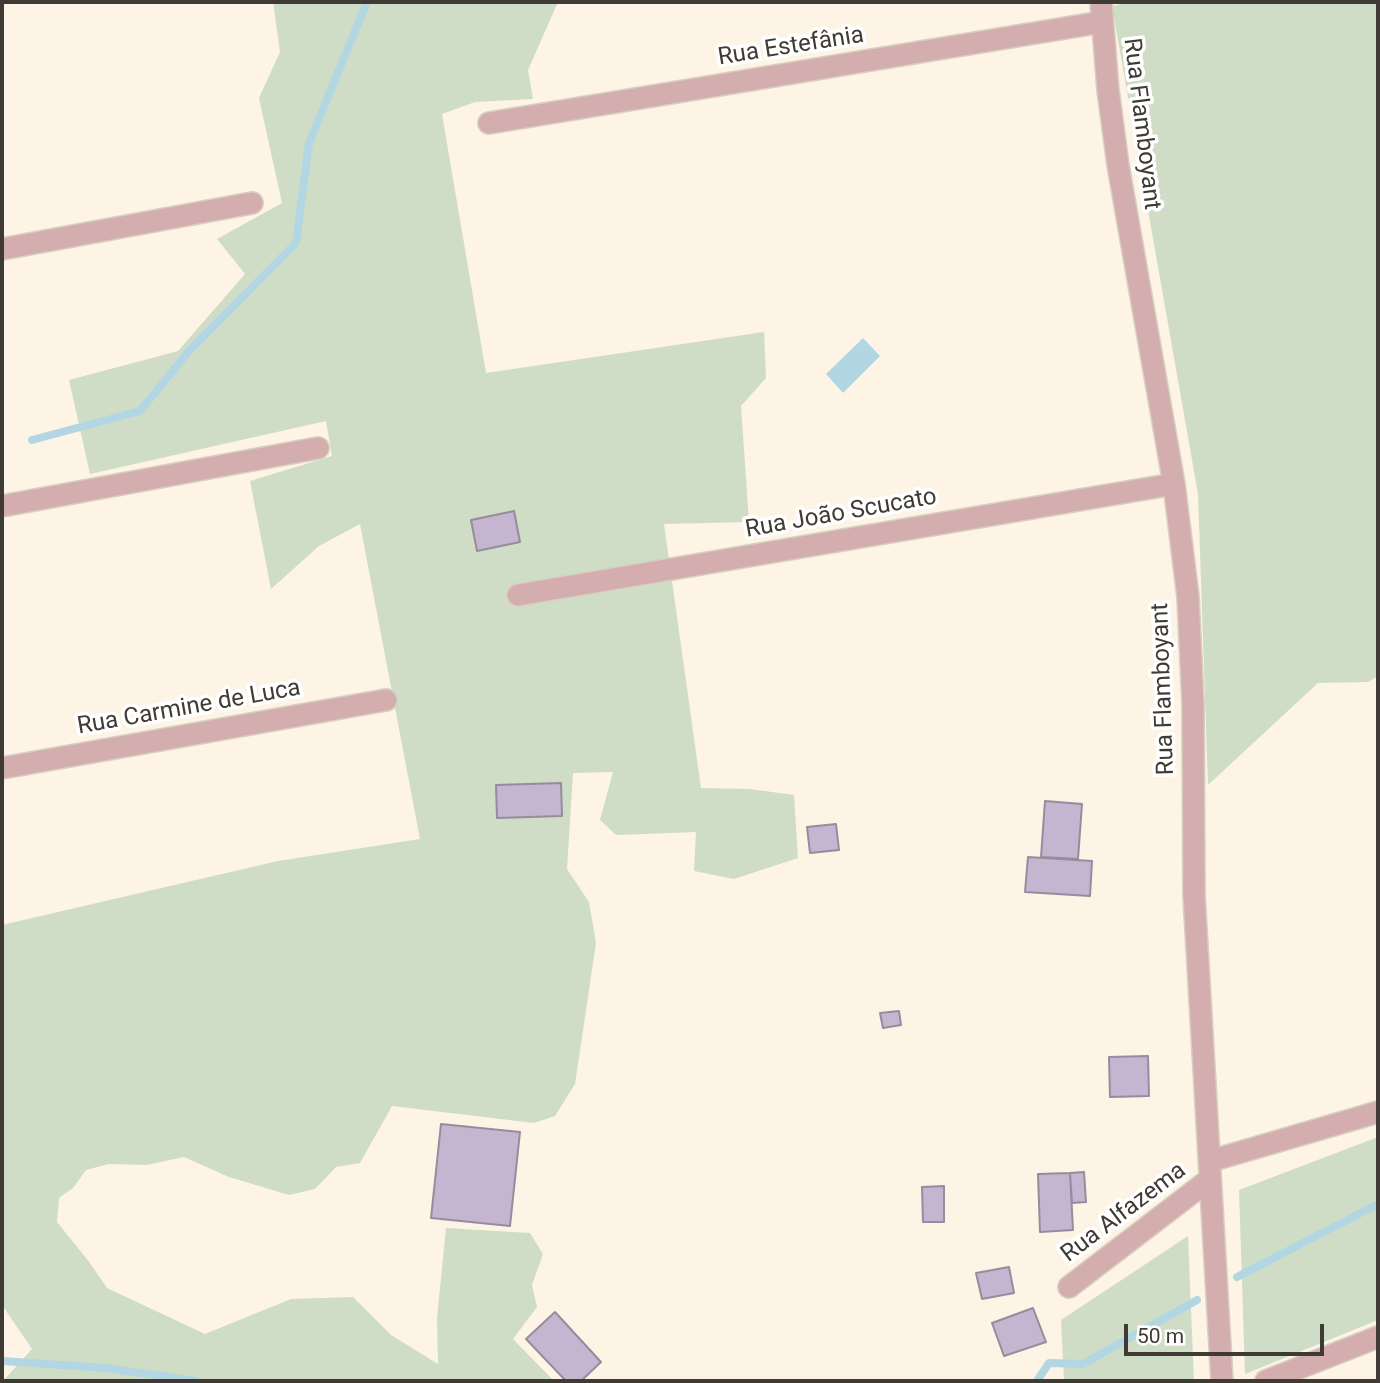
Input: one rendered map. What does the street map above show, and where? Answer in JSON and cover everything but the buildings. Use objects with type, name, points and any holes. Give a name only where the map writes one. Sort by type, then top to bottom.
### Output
[{"type":"street","name":"Rua Estefânia","points":[[489,123],[1101,12]]},
{"type":"street","name":"Rua Flamboyant","points":[[1101,12],[1118,165],[1183,549],[1193,704],[1193,859],[1223,1381]]},
{"type":"street","points":[[2,249],[253,203]]},
{"type":"street","points":[[2,506],[318,447]]},
{"type":"street","name":"Rua João Scucato","points":[[518,595],[1174,484]]},
{"type":"street","name":"Rua Carmine de Luca","points":[[2,768],[386,700]]},
{"type":"street","name":"Rua Alfazema","points":[[1069,1287],[1210,1170],[1378,1112]]},
{"type":"street","points":[[1266,1381],[1378,1337]]},
{"type":"green space","points":[[273,2],[558,2],[528,70],[533,99],[475,102],[442,114],[486,373],[764,332],[766,378],[741,406],[749,522],[664,524],[701,788],[750,789],[794,795],[798,858],[734,879],[694,871],[696,832],[616,835],[600,820],[613,772],[573,773],[567,869],[589,902],[596,943],[575,1084],[555,1116],[534,1123],[392,1106],[360,1163],[336,1167],[315,1189],[289,1195],[229,1177],[184,1157],[147,1165],[109,1164],[86,1170],[73,1188],[59,1198],[57,1222],[107,1288],[205,1334],[291,1299],[353,1297],[391,1335],[438,1364],[437,1318],[446,1228],[530,1233],[543,1254],[532,1285],[537,1307],[513,1339],[554,1381],[3,1381],[32,1349],[2,1305],[2,925],[278,861],[420,839],[360,524],[319,546],[271,589],[250,481],[332,456],[326,421],[90,474],[69,380],[178,351],[245,274],[217,239],[282,203],[259,98],[280,52]]},
{"type":"green space","points":[[1131,2],[1378,2],[1378,676],[1368,682],[1318,683],[1208,785],[1198,494],[1112,6]]},
{"type":"green space","points":[[1378,1137],[1378,1320],[1245,1374],[1239,1190]]},
{"type":"green space","points":[[1188,1236],[1194,1381],[1064,1381],[1061,1320]]},
{"type":"water","points":[[863,338],[880,356],[843,393],[826,374]]},
{"type":"waterway","points":[[32,440],[140,411],[189,351],[296,243],[309,143],[367,2]]},
{"type":"waterway","points":[[1237,1277],[1378,1204]]},
{"type":"waterway","points":[[1037,1381],[1049,1363],[1083,1364],[1197,1300]]},
{"type":"waterway","points":[[2,1361],[105,1368],[196,1381]]}]
